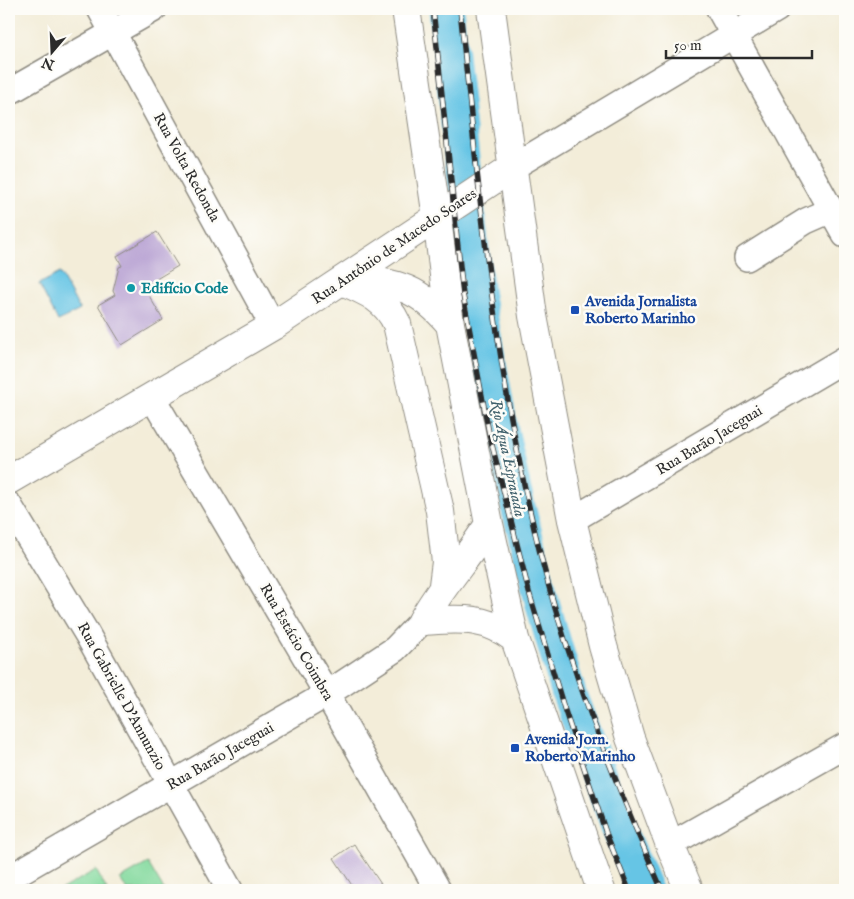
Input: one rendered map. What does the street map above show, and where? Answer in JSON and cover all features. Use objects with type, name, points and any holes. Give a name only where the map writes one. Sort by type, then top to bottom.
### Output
[{"type":"main road","points":[[406,9],[442,215],[450,324],[515,639],[600,890]]},
{"type":"main road","points":[[491,9],[533,316],[572,520],[602,646],[630,738],[670,845],[690,890]]},
{"type":"main road","name":"Rua Antônio de Macedo Soares","points":[[9,480],[273,326],[513,167]]},
{"type":"main road","points":[[344,279],[397,284],[422,296],[450,324]]},
{"type":"main road","points":[[344,279],[380,300],[392,312],[397,324],[440,511],[446,562],[443,585]]},
{"type":"main road","points":[[422,621],[443,585],[470,553],[490,524]]},
{"type":"main road","points":[[422,621],[474,619],[498,628],[515,639]]},
{"type":"street","name":"Rua Volta Redonda","points":[[100,9],[273,326]]},
{"type":"street","points":[[9,92],[154,9]]},
{"type":"street","points":[[719,9],[845,235]]},
{"type":"street","name":"Rua Antônio de Macedo Soares","points":[[513,167],[777,9]]},
{"type":"street","points":[[747,258],[806,221],[831,210]]},
{"type":"street","name":"Rua Barão Jaceguai","points":[[572,520],[845,359]]},
{"type":"street","name":"Rua Estácio Coimbra","points":[[152,397],[327,694],[438,890]]},
{"type":"street","name":"Rua Gabrielle D'Annunzio","points":[[9,505],[87,634],[230,890]]},
{"type":"street","name":"Rua Barão Jaceguai","points":[[9,878],[327,694],[395,650],[422,621]]},
{"type":"street","points":[[670,845],[845,746]]},
{"type":"green space","points":[[148,863],[164,890],[127,890],[120,879]]},
{"type":"green space","points":[[96,870],[107,890],[60,890]]},
{"type":"water","points":[[60,273],[80,310],[58,321],[39,284]]},
{"type":"building","name":"Edifício Code","points":[[157,232],[178,266],[148,284],[147,292],[163,320],[122,345],[98,305],[115,295],[113,291],[119,267],[122,266],[117,256]]},
{"type":"building","points":[[354,844],[385,890],[355,890],[334,858]]},
{"type":"waterway","name":"Rio Água Espraiada","points":[[446,9],[477,297],[514,491],[544,609],[569,694],[619,828],[645,890]]},
{"type":"railway","points":[[433,9],[463,295],[489,433],[529,592],[564,708],[606,833],[629,890]]},
{"type":"railway","points":[[460,9],[494,311],[505,386],[535,535],[555,608],[578,680],[618,786],[662,890]]},
{"type":"place","name":"Edifício Code","points":[[131,288]]},
{"type":"place","name":"Avenida Jornalista Roberto Marinho","points":[[575,310]]},
{"type":"place","name":"Avenida Jorn. Roberto Marinho","points":[[515,748]]}]
